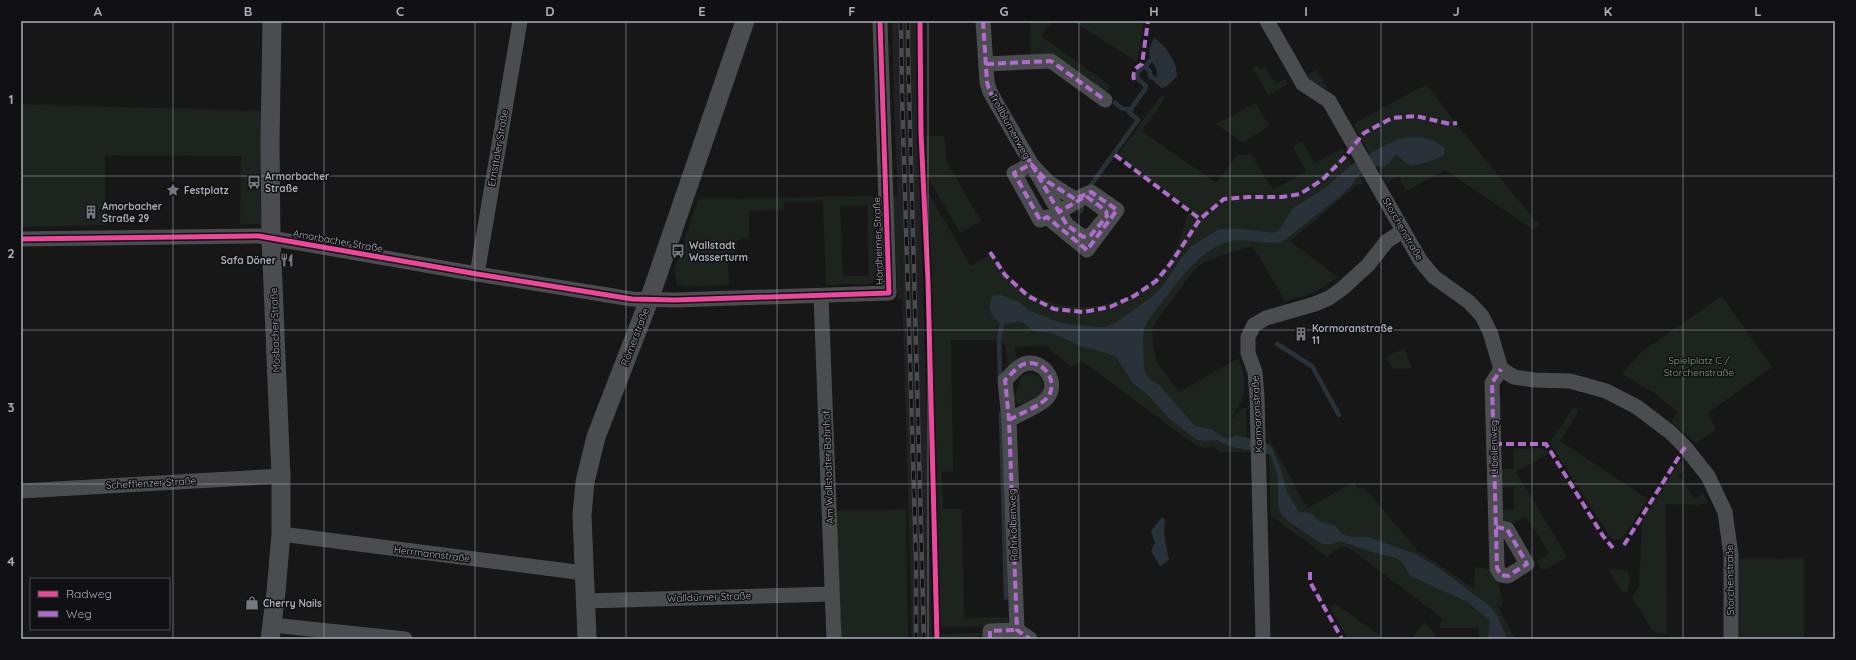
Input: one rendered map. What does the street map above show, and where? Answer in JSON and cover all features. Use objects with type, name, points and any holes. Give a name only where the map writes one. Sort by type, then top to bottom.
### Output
[{"type":"street","name":"Mosbacher Straße","points":[[271,632],[281,534],[281,476],[271,238],[270,144],[272,21]]},
{"type":"street","name":"Ernsttaler Straße","points":[[477,274],[520,21]]},
{"type":"street","name":"Römerstraße","points":[[587,639],[582,515],[585,482],[596,437],[649,300],[745,21]]},
{"type":"street","name":"Hardheimer Straße","points":[[649,300],[889,293],[880,21]]},
{"type":"street","name":"Trollblumenweg","points":[[983,21],[987,82],[990,92],[1058,212]]},
{"type":"street","name":"Storchenstraße","points":[[1267,21],[1304,84],[1329,101],[1420,260],[1434,277],[1469,302],[1482,316],[1490,332],[1501,369],[1514,377],[1534,380],[1570,381],[1606,391],[1637,407],[1670,432],[1685,447],[1708,476],[1726,512],[1731,555],[1731,639]]},
{"type":"street","points":[[986,64],[1051,61],[1105,100]]},
{"type":"street","name":"Trollblumenweg","points":[[1031,164],[1048,182],[1075,199],[1091,192],[1117,210],[1087,250],[1047,217],[1040,220],[1014,173],[1031,164]]},
{"type":"street","name":"Kormoranstraße","points":[[1264,639],[1255,372],[1248,353],[1248,337],[1254,326],[1266,318],[1315,304],[1329,298],[1343,288],[1368,265],[1387,241],[1403,231]]},
{"type":"street","name":"Amorbacher Straße","points":[[21,239],[251,236],[271,238],[632,299],[649,300]]},
{"type":"street","name":"Am Wallstadter Bahnhof","points":[[821,296],[834,639]]},
{"type":"street","name":"Libellenweg","points":[[1496,527],[1492,383],[1501,369]]},
{"type":"street","name":"Rohrkolbenweg","points":[[1009,420],[1017,630]]},
{"type":"street","name":"Schefflenzer Straße","points":[[21,491],[281,476]]},
{"type":"street","name":"Herrmannstraße","points":[[281,534],[584,573]]},
{"type":"street","name":"Walldürner Straße","points":[[585,601],[832,594]]},
{"type":"street","points":[[990,639],[990,631],[1017,630],[1030,639]]},
{"type":"street","points":[[271,632],[405,639]]},
{"type":"shaded area","points":[[892,21],[918,21],[917,50],[932,639],[912,639],[902,284],[895,135]]},
{"type":"shaded area","points":[[1154,38],[1163,45],[1170,54],[1177,70],[1177,76],[1167,86],[1162,88],[1155,83],[1157,70],[1150,58],[1149,53]]},
{"type":"shaded area","points":[[1422,137],[1435,141],[1445,148],[1444,155],[1427,162],[1410,165],[1395,155],[1389,164],[1384,167],[1378,166],[1358,176],[1351,186],[1338,198],[1282,242],[1270,243],[1233,241],[1221,244],[1209,251],[1197,261],[1176,284],[1149,319],[1144,328],[1144,370],[1149,379],[1159,385],[1195,426],[1211,429],[1227,439],[1236,436],[1245,437],[1268,444],[1272,448],[1280,467],[1287,492],[1299,512],[1311,513],[1319,521],[1335,526],[1342,534],[1352,537],[1368,537],[1415,554],[1439,568],[1491,607],[1498,617],[1507,639],[1488,639],[1490,621],[1468,602],[1410,576],[1403,563],[1396,558],[1375,553],[1340,541],[1333,544],[1322,544],[1288,521],[1282,515],[1278,505],[1278,477],[1271,455],[1229,446],[1217,440],[1197,440],[1170,419],[1148,395],[1133,383],[1116,357],[1107,353],[1083,347],[1052,333],[1032,331],[1027,325],[1019,321],[1008,324],[1001,323],[995,318],[989,308],[992,297],[995,295],[1001,295],[1019,302],[1030,311],[1061,323],[1105,327],[1117,322],[1153,296],[1162,287],[1182,257],[1192,246],[1219,229],[1243,229],[1274,233],[1280,229],[1293,208],[1324,189],[1351,165],[1378,149],[1402,138]]},
{"type":"shaded area","points":[[1161,518],[1165,519],[1164,534],[1169,560],[1160,566],[1151,551],[1155,543],[1151,531]]},
{"type":"green space","points":[[1030,21],[1052,21],[1041,36],[1111,86],[1104,95],[1031,58]]},
{"type":"green space","points":[[1073,21],[1144,21],[1137,62]]},
{"type":"green space","points":[[1256,65],[1259,70],[1265,67],[1276,84],[1285,79],[1288,84],[1268,95],[1252,67]]},
{"type":"green space","points":[[1317,69],[1328,89],[1316,85],[1306,76]]},
{"type":"green space","points":[[1427,84],[1454,121],[1538,224],[1534,230],[1445,170],[1406,191],[1398,176],[1387,183],[1353,124]]},
{"type":"green space","points":[[1161,95],[1165,98],[1142,131],[1216,183],[1237,155],[1251,154],[1273,190],[1306,171],[1293,147],[1302,141],[1315,163],[1342,148],[1364,184],[1357,185],[1290,241],[1338,277],[1314,293],[1285,301],[1253,247],[1244,248],[1209,260],[1197,267],[1161,314],[1152,330],[1157,362],[1179,392],[1239,358],[1245,384],[1243,396],[1231,419],[1243,408],[1246,408],[1247,452],[1221,452],[1213,446],[1204,448],[1195,445],[1082,361],[1072,367],[1046,346],[1015,347],[1017,362],[1008,368],[1006,347],[999,340],[951,340],[953,471],[942,472],[943,509],[962,509],[964,618],[1008,617],[1008,626],[940,627],[933,340],[927,194],[929,194],[971,266],[993,253],[1018,284],[1028,292],[1044,300],[1061,305],[1078,307],[1112,303],[1143,287],[1157,276],[1168,262],[1176,247],[1188,214],[1194,213],[1118,155]]},
{"type":"green space","points":[[1256,103],[1269,126],[1243,143],[1216,124]]},
{"type":"green space","points":[[21,104],[262,111],[261,224],[240,224],[241,156],[105,155],[105,225],[21,227]]},
{"type":"green space","points":[[924,136],[944,136],[947,162],[981,221],[960,233],[926,174]]},
{"type":"green space","points":[[898,195],[902,299],[898,299],[893,196]]},
{"type":"green space","points":[[874,196],[878,275],[875,281],[869,284],[826,285],[823,201],[784,202],[783,210],[749,211],[749,239],[739,239],[737,241],[737,248],[728,265],[729,285],[688,287],[677,285],[674,270],[698,199]],"holes":[[[840,206],[867,206],[869,276],[843,276]]]},
{"type":"green space","name":"Spielplatz C / Storchenstraße","points":[[1722,296],[1772,367],[1709,412],[1716,430],[1696,443],[1671,421],[1678,412],[1653,392],[1622,374],[1641,352]]},
{"type":"green space","points":[[1405,349],[1412,368],[1393,369],[1386,356]]},
{"type":"green space","points":[[1030,373],[1039,376],[1043,384],[1041,393],[1023,404],[1017,403],[1014,397],[1021,377]]},
{"type":"green space","points":[[1573,407],[1579,410],[1560,441],[1648,499],[1622,539],[1614,540],[1610,537],[1550,443]]},
{"type":"green space","points":[[1268,436],[1307,508],[1354,482],[1357,488],[1366,489],[1418,551],[1474,588],[1475,567],[1495,570],[1503,604],[1498,607],[1515,639],[1479,639],[1478,628],[1439,628],[1442,618],[1349,548],[1342,546],[1327,557],[1271,516]]},
{"type":"green space","points":[[1539,448],[1546,450],[1548,454],[1516,472],[1567,557],[1543,571],[1537,561],[1549,554],[1526,516],[1514,523],[1504,520],[1502,510],[1514,509],[1514,487],[1501,487],[1501,469],[1514,469],[1513,449]]},
{"type":"green space","points":[[1680,461],[1686,469],[1678,475],[1695,499],[1703,493],[1708,503],[1699,505],[1666,504],[1667,634],[1656,633],[1651,628],[1632,597],[1639,586],[1642,521]]},
{"type":"green space","points":[[906,509],[908,639],[841,639],[836,511]]},
{"type":"green space","points":[[1804,558],[1804,639],[1740,639],[1739,559]]},
{"type":"green space","points":[[1611,569],[1627,570],[1630,581],[1626,592],[1623,593],[1609,571]]},
{"type":"green space","points":[[1336,604],[1385,639],[1348,639],[1330,607]]},
{"type":"green space","points":[[1424,622],[1435,634],[1435,639],[1411,639]]},
{"type":"green space","points":[[985,633],[976,639],[940,639],[940,634]]},
{"type":"waterway","points":[[1088,189],[1138,120],[1129,112],[1146,86],[1137,78],[1137,74],[1139,70],[1150,61]]},
{"type":"waterway","points":[[1146,67],[1150,72],[1150,76],[1157,80]]},
{"type":"waterway","points":[[1115,103],[1123,109],[1131,109]]},
{"type":"waterway","points":[[1081,211],[1082,201]]},
{"type":"waterway","points":[[1000,380],[999,338],[1002,324]]},
{"type":"waterway","points":[[1277,344],[1312,366],[1339,415]]},
{"type":"waterway","points":[[1001,413],[1006,598]]},
{"type":"railway","points":[[901,21],[916,559],[916,639]]},
{"type":"railway","points":[[908,21],[924,639]]},
{"type":"marked path","points":[[983,21],[987,82],[990,92],[1059,212],[1067,225],[1083,237],[1091,235],[1107,216],[1106,211],[1086,196],[1059,212]]},
{"type":"marked path","points":[[1134,80],[1133,75],[1135,70],[1142,64],[1148,21]]},
{"type":"marked path","points":[[986,64],[1051,61],[1105,100]]},
{"type":"marked path","points":[[990,252],[1005,275],[1028,296],[1054,309],[1083,312],[1110,307],[1134,296],[1156,281],[1171,263],[1200,219],[1224,199],[1282,197],[1300,194],[1322,180],[1344,158],[1364,133],[1392,118],[1416,116],[1450,124],[1457,123]]},
{"type":"marked path","points":[[1115,155],[1200,219]]},
{"type":"marked path","points":[[1031,164],[1048,182],[1075,199],[1091,192],[1117,210],[1087,250],[1047,217],[1040,220],[1014,173],[1031,164]]},
{"type":"marked path","points":[[1009,420],[1040,404],[1051,392],[1052,385],[1048,373],[1043,368],[1031,363],[1024,364],[1016,369],[1005,380],[1009,420],[1017,630],[1030,639]]},
{"type":"marked path","points":[[1496,527],[1507,529],[1527,564],[1508,576],[1501,575],[1497,568],[1492,383],[1501,369]]},
{"type":"marked path","points":[[1494,444],[1546,444],[1603,536],[1613,548]]},
{"type":"marked path","points":[[1624,545],[1685,447]]},
{"type":"marked path","points":[[1310,572],[1310,582],[1342,639]]},
{"type":"marked path","points":[[990,639],[990,631],[1017,630]]},
{"type":"cycle path","points":[[21,239],[259,236],[632,299],[675,300],[889,293],[880,21]]},
{"type":"cycle path","points":[[920,21],[921,133],[928,281],[937,639]]},
{"type":"place","name":"Armorbacher Straße","points":[[254,182]]},
{"type":"place","name":"Festplatz","points":[[173,190]]},
{"type":"place","name":"Amorbacher Straße 29","points":[[91,212]]},
{"type":"place","name":"Wallstadt Wasserturm","points":[[678,251]]},
{"type":"place","name":"Safa Döner","points":[[287,260]]},
{"type":"place","name":"Kormoranstraße 11","points":[[1301,334]]},
{"type":"place","name":"Cherry Nails","points":[[252,603]]}]
